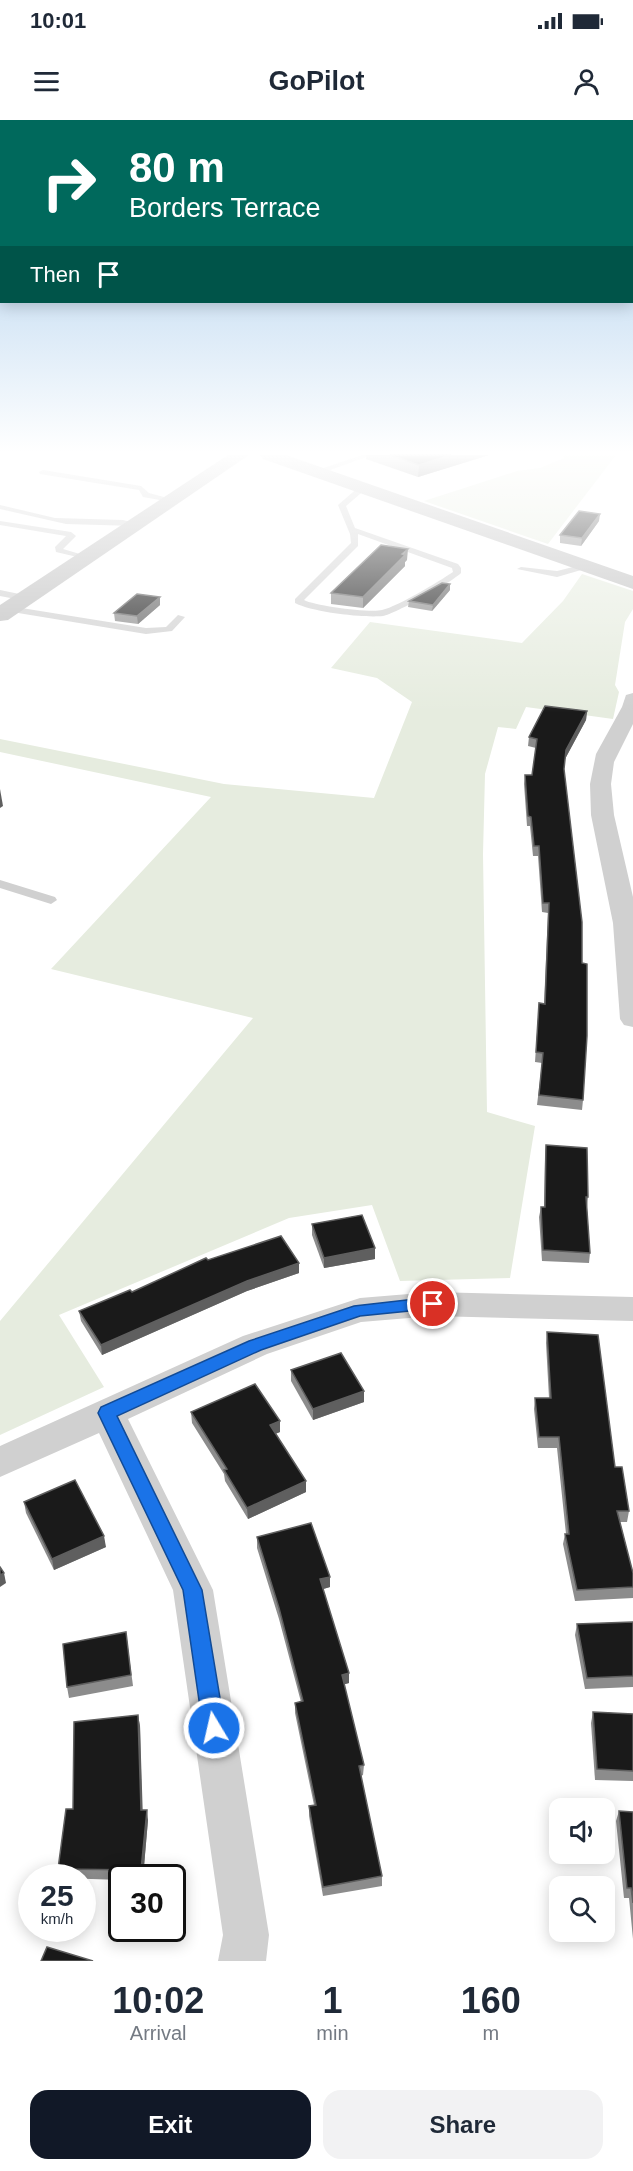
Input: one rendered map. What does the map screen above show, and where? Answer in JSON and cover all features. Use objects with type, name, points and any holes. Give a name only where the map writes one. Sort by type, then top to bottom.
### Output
[{"type":"street","points":[[3,606],[26,598],[110,541]]},
{"type":"street","points":[[514,541],[633,583]]},
{"type":"street","points":[[633,699],[633,707],[602,766],[601,783],[606,834],[627,892],[633,1019]]},
{"type":"street","points":[[0,1461],[255,1345],[360,1310],[433,1304],[633,1309]]},
{"type":"street","points":[[107,1413],[193,1590],[246,1935],[242,1961]]},
{"type":"lane","points":[[66,541],[59,547],[59,550],[86,557]]},
{"type":"lane","points":[[355,541],[351,549],[298,601],[306,605],[335,610],[383,613],[441,584],[457,573],[458,568],[455,566],[388,541]]},
{"type":"lane","points":[[521,569],[557,574],[585,566]]},
{"type":"lane","points":[[3,606],[146,631],[169,629],[181,617]]},
{"type":"lane","points":[[0,884],[51,900]]},
{"type":"shaded area","points":[[582,574],[633,591],[633,609],[625,622],[615,685],[619,692],[613,719],[526,707],[516,729],[498,727],[485,774],[483,854],[487,1112],[535,1126],[510,1278],[400,1281],[372,1205],[289,1218],[59,1315],[104,1387],[0,1435],[0,1321],[253,1018],[51,969],[211,797],[0,752],[0,739],[224,784],[374,798],[412,702],[377,678],[331,668],[370,622],[522,643],[563,601]]},
{"type":"building","points":[[381,545],[408,549],[402,554],[405,555],[363,597],[331,593]]},
{"type":"building","points":[[442,583],[450,584],[433,605],[409,601]]},
{"type":"building","points":[[137,594],[160,597],[137,616],[114,613]]},
{"type":"building","points":[[545,706],[587,711],[566,750],[564,769],[582,922],[582,963],[587,964],[587,1036],[583,1100],[539,1095],[543,1053],[536,1052],[539,1003],[545,1004],[549,903],[543,903],[539,846],[534,846],[531,817],[528,816],[525,775],[532,775],[537,739],[529,737]]},
{"type":"building","points":[[546,1145],[587,1148],[588,1197],[586,1197],[590,1253],[543,1250],[541,1207],[545,1207]]},
{"type":"building","points":[[362,1215],[375,1248],[324,1258],[312,1224]]},
{"type":"building","points":[[281,1236],[299,1263],[247,1281],[101,1345],[79,1311],[130,1290],[132,1292],[206,1258],[208,1260]]},
{"type":"building","points":[[547,1332],[598,1335],[615,1467],[622,1467],[629,1511],[617,1511],[633,1573],[633,1587],[577,1590],[565,1534],[569,1534],[559,1437],[539,1437],[535,1398],[551,1398]]},
{"type":"building","points":[[341,1353],[364,1391],[313,1409],[291,1370]]},
{"type":"building","points":[[255,1384],[280,1421],[270,1425],[306,1481],[247,1508],[224,1470],[227,1469],[191,1412]]},
{"type":"building","points":[[75,1480],[104,1536],[52,1559],[24,1502]]},
{"type":"building","points":[[311,1523],[330,1577],[320,1579],[349,1673],[342,1675],[364,1765],[359,1766],[382,1876],[323,1887],[309,1806],[316,1805],[295,1703],[303,1701],[279,1608],[257,1537]]},
{"type":"building","points":[[633,1622],[633,1676],[587,1678],[577,1624]]},
{"type":"building","points":[[126,1632],[131,1675],[67,1687],[63,1644]]},
{"type":"building","points":[[593,1712],[633,1714],[633,1771],[597,1769]]},
{"type":"building","points":[[138,1715],[141,1810],[147,1810],[142,1864],[108,1864],[108,1870],[96,1869],[96,1864],[59,1864],[66,1809],[73,1809],[74,1722]]},
{"type":"building","points":[[619,1811],[633,1812],[633,1903],[631,1888],[627,1888]]},
{"type":"building","points":[[47,1947],[93,1961],[41,1961]]},
{"type":"route","points":[[214,1728],[193,1590],[107,1413],[255,1345],[360,1310],[433,1304]]}]
